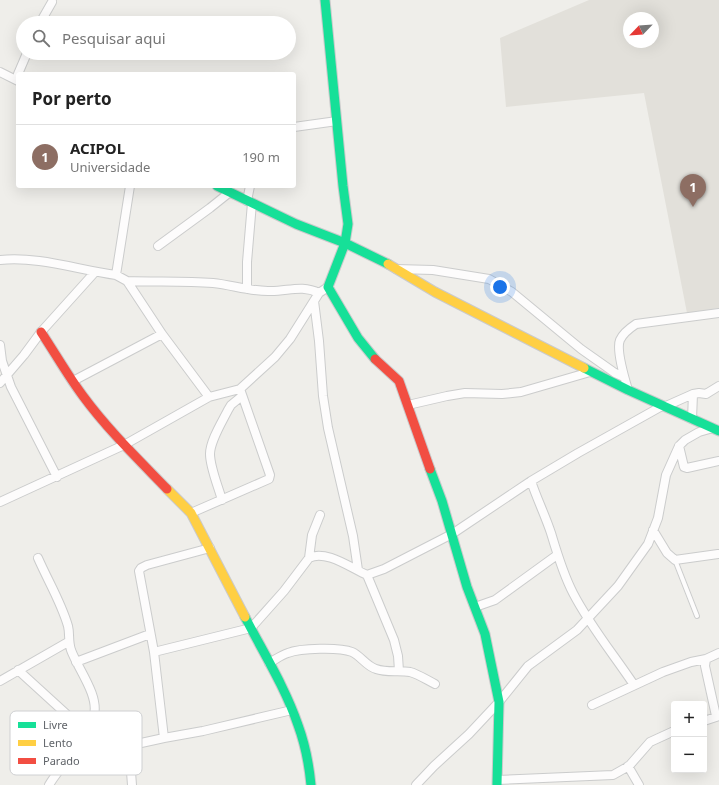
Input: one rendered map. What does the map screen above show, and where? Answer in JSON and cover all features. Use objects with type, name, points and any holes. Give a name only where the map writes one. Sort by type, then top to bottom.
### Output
[{"type":"street","points":[[222,500],[210,453],[212,445],[228,410],[241,392],[290,339],[319,293],[328,287],[345,243],[348,224],[347,210],[343,186],[325,0]]},
{"type":"street","points":[[44,16],[52,2]]},
{"type":"street","points":[[19,72],[24,60]]},
{"type":"street","points":[[0,72],[16,78]]},
{"type":"street","points":[[296,127],[337,121]]},
{"type":"street","points":[[116,275],[130,188]]},
{"type":"street","points":[[221,188],[296,224],[345,243],[396,269],[476,315],[590,372],[716,430]]},
{"type":"street","points":[[247,289],[250,188]]},
{"type":"street","points":[[158,246],[230,192]]},
{"type":"street","points":[[0,260],[10,259],[37,261],[116,275],[127,281],[226,284],[247,289],[270,291],[301,288],[311,289],[319,293]]},
{"type":"street","points":[[396,269],[427,270],[489,278],[512,292],[581,349],[615,373],[624,377]]},
{"type":"street","points":[[0,383],[41,332],[95,272]]},
{"type":"street","points":[[127,281],[162,334],[209,397]]},
{"type":"street","points":[[328,287],[340,305],[352,329],[370,353],[399,381],[442,501],[475,607],[485,634],[499,702],[497,782],[613,775],[628,766],[650,742],[671,732]]},
{"type":"street","points":[[314,302],[319,341],[323,396],[328,428],[353,536],[358,570]]},
{"type":"street","points":[[628,390],[620,354],[620,341],[628,329],[636,324],[719,313]]},
{"type":"street","points":[[41,332],[82,395],[124,445],[191,513],[292,710],[300,730],[308,760],[311,785]]},
{"type":"street","points":[[73,381],[162,334]]},
{"type":"street","points":[[0,345],[7,376],[57,477]]},
{"type":"street","points":[[408,406],[465,393],[502,394],[521,392],[590,372]]},
{"type":"street","points":[[367,575],[384,569],[452,534],[578,453],[664,406],[693,394],[706,394],[719,386]]},
{"type":"street","points":[[0,502],[124,445],[209,397],[241,392]]},
{"type":"street","points":[[191,513],[265,481],[270,475],[241,392]]},
{"type":"street","points":[[692,419],[693,394]]},
{"type":"street","points":[[416,785],[434,766],[469,734],[499,702],[528,666],[577,630],[618,586],[648,544],[658,518],[666,475],[679,446],[685,440],[699,432],[716,430]]},
{"type":"street","points":[[679,446],[684,467],[687,468],[719,460]]},
{"type":"street","points":[[531,482],[572,592],[588,619],[634,685]]},
{"type":"street","points":[[309,558],[312,535],[320,515]]},
{"type":"street","points":[[653,530],[667,553],[675,560],[718,554]]},
{"type":"street","points":[[164,738],[154,652],[139,571],[147,565],[210,548]]},
{"type":"street","points":[[154,652],[251,628],[284,591],[309,558],[313,555],[323,555],[367,575],[394,640],[398,656],[399,671]]},
{"type":"street","points":[[475,607],[495,600],[557,555]]},
{"type":"street","points":[[38,558],[64,615],[68,628],[68,642],[91,693],[95,704],[94,711]]},
{"type":"street","points":[[76,662],[150,634]]},
{"type":"street","points":[[0,681],[68,642]]},
{"type":"street","points":[[269,664],[288,653],[310,649],[350,651],[361,657],[368,665],[377,670],[390,672],[410,672],[435,684]]},
{"type":"street","points":[[592,704],[663,672],[691,662],[706,659],[719,653]]},
{"type":"street","points":[[706,659],[704,666],[718,716],[707,720]]},
{"type":"street","points":[[18,670],[63,711]]},
{"type":"street","points":[[142,743],[203,731],[292,710]]},
{"type":"street","points":[[628,766],[638,785]]},
{"type":"street","points":[[49,785],[55,775]]},
{"type":"street","points":[[131,775],[132,785]]},
{"type":"lane","points":[[675,560],[697,616]]},
{"type":"shaded area","points":[[589,0],[719,0],[719,308],[687,313],[644,93],[506,107],[500,38]]},
{"type":"traffic: fast","points":[[325,0],[348,224],[345,243],[328,287],[358,338],[375,359]]},
{"type":"traffic: fast","points":[[221,188],[296,224],[345,243],[388,264]]},
{"type":"traffic: fast","points":[[584,368],[628,390],[719,431]]},
{"type":"traffic: fast","points":[[430,469],[442,501],[467,587],[485,634],[499,702],[497,785]]},
{"type":"traffic: fast","points":[[245,617],[293,711],[305,747],[311,785]]},
{"type":"traffic: slow","points":[[388,264],[435,292],[584,368]]},
{"type":"traffic: slow","points":[[167,489],[191,513],[245,617]]},
{"type":"traffic: jam","points":[[41,332],[72,381],[93,409],[167,489]]},
{"type":"traffic: jam","points":[[375,359],[399,381],[430,469]]},
{"type":"place","name":"ACIPOL","points":[[693,207]]}]
